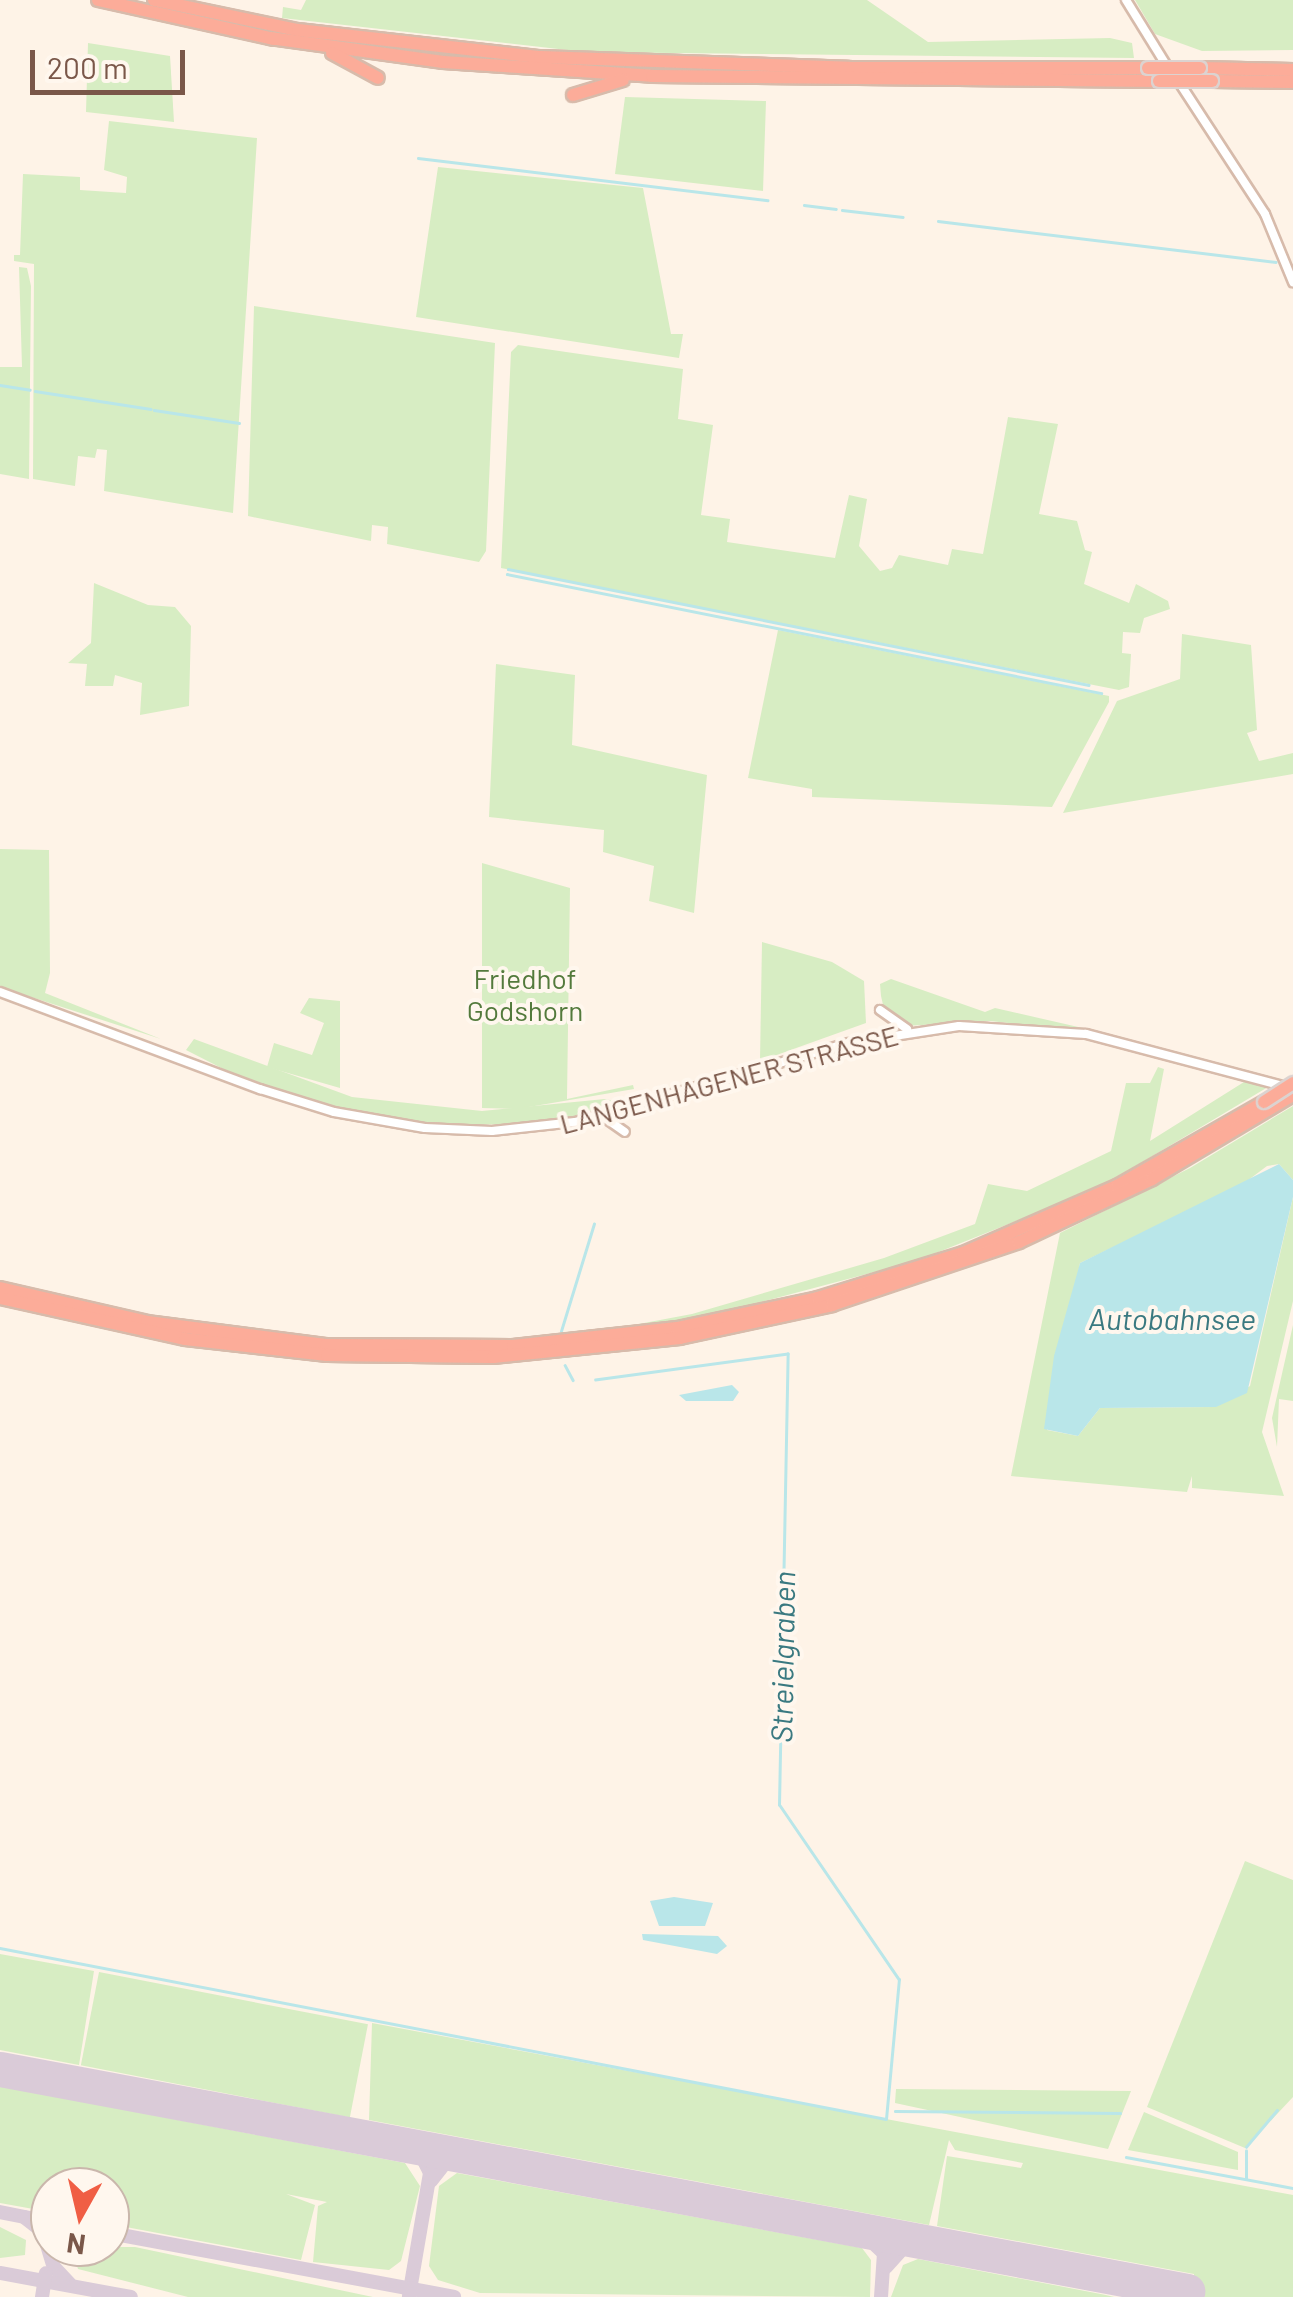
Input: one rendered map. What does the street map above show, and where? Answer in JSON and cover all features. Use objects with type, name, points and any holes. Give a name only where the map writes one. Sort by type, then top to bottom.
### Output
[{"type":"highway","points":[[98,0],[335,54],[378,78]]},
{"type":"highway","points":[[154,0],[316,32],[540,58],[849,68],[1293,70]]},
{"type":"highway","points":[[270,38],[443,62],[652,76],[1293,82]]},
{"type":"highway","points":[[573,96],[652,76]]},
{"type":"highway","points":[[0,1298],[186,1339],[326,1355],[494,1357],[632,1345],[832,1305],[968,1262],[1120,1196],[1293,1089]]},
{"type":"highway","points":[[0,1288],[165,1326],[326,1345],[513,1346],[677,1328],[818,1298],[964,1252],[1116,1186],[1266,1107]]},
{"type":"main road","points":[[1126,0],[1273,228],[1293,282]]},
{"type":"main road","name":"LANGENHAGENER STRASSE","points":[[0,992],[334,1112],[492,1131],[601,1117],[911,1031],[1058,1029],[1293,1089]]},
{"type":"main road","points":[[883,1036],[884,1015],[911,1031]]},
{"type":"main road","points":[[601,1117],[625,1132]]},
{"type":"green space","points":[[306,0],[867,0],[928,42],[1110,38],[1132,43],[1134,58],[585,52],[282,18],[283,7],[301,10]]},
{"type":"green space","points":[[1135,0],[1293,0],[1293,50],[1202,51],[1155,34]]},
{"type":"green space","points":[[88,43],[170,56],[174,122],[86,112]]},
{"type":"green space","points":[[625,97],[766,101],[763,191],[615,174]]},
{"type":"green space","points":[[109,121],[257,138],[233,513],[104,491],[107,450],[97,449],[95,458],[78,456],[75,486],[33,479],[34,264],[14,261],[14,255],[20,255],[23,174],[80,177],[80,190],[126,193],[127,177],[104,170]]},
{"type":"green space","points":[[438,167],[643,188],[671,334],[683,334],[679,358],[416,317]]},
{"type":"green space","points":[[19,267],[27,268],[31,286],[29,479],[0,474],[0,367],[22,367]]},
{"type":"green space","points":[[254,306],[495,343],[486,551],[479,562],[387,544],[388,527],[372,525],[371,541],[248,516]]},
{"type":"green space","points":[[518,345],[683,369],[678,419],[713,425],[701,515],[730,519],[727,542],[835,558],[849,495],[867,499],[859,546],[880,571],[892,568],[899,555],[948,565],[952,549],[983,554],[1008,417],[1058,424],[1039,514],[1077,521],[1085,550],[1092,552],[1084,584],[1129,603],[1136,584],[1168,601],[1170,609],[1144,618],[1140,633],[1123,632],[1122,653],[1131,654],[1129,687],[1119,690],[501,568],[511,352]]},
{"type":"green space","points":[[94,583],[148,605],[175,607],[191,626],[189,706],[140,715],[142,683],[115,675],[113,686],[85,686],[87,664],[68,663],[91,643]]},
{"type":"green space","points":[[778,630],[1109,696],[1109,702],[1052,807],[812,797],[812,789],[748,778]]},
{"type":"green space","points":[[1182,634],[1251,645],[1257,730],[1247,733],[1259,761],[1293,753],[1293,774],[1063,813],[1117,701],[1180,679]]},
{"type":"green space","points":[[496,664],[575,675],[572,745],[707,775],[694,913],[649,901],[654,866],[603,852],[604,830],[489,817]]},
{"type":"green space","points":[[0,849],[49,850],[50,973],[45,993],[161,1039],[0,987]]},
{"type":"green space","name":"Friedhof Godshorn","points":[[482,863],[570,888],[567,1099],[633,1085],[634,1089],[517,1109],[482,1108]]},
{"type":"green space","points":[[762,942],[832,962],[864,981],[866,1023],[760,1061]]},
{"type":"green space","points":[[891,979],[985,1012],[995,1008],[1109,1034],[990,1021],[905,1026],[884,1009],[880,984]]},
{"type":"green space","points":[[309,998],[340,1001],[340,1088],[267,1067],[274,1043],[312,1055],[324,1023],[300,1013]]},
{"type":"green space","points":[[194,1039],[352,1097],[482,1111],[605,1099],[629,1104],[546,1124],[425,1125],[336,1110],[239,1077],[186,1050]]},
{"type":"green space","points":[[1158,1067],[1164,1069],[1150,1141],[1244,1082],[1268,1087],[1099,1188],[916,1261],[712,1315],[580,1335],[692,1314],[884,1258],[975,1224],[988,1184],[1027,1191],[1111,1151],[1126,1083],[1150,1083]]},
{"type":"green space","points":[[1293,1106],[1293,1180],[1279,1164],[1267,1166],[1239,1187],[1080,1263],[1047,1430],[1078,1436],[1100,1408],[1215,1407],[1250,1386],[1293,1197],[1293,1301],[1262,1432],[1284,1496],[1192,1488],[1192,1476],[1187,1492],[1011,1476],[1060,1233],[1190,1168]]},
{"type":"green space","points":[[1293,1325],[1293,1401],[1279,1399],[1277,1447],[1272,1418]]},
{"type":"green space","points":[[1245,1861],[1293,1880],[1293,2097],[1245,2148],[1147,2107]]},
{"type":"green space","points":[[0,1954],[94,1971],[79,2065],[0,2050]]},
{"type":"green space","points":[[99,1972],[368,2024],[350,2118],[81,2065]]},
{"type":"green space","points":[[372,2023],[1293,2195],[1293,2297],[1195,2297],[1194,2274],[937,2226],[947,2156],[1021,2168],[1023,2163],[955,2150],[949,2140],[929,2225],[369,2120]]},
{"type":"green space","points":[[0,2086],[405,2163],[420,2186],[401,2261],[389,2270],[313,2262],[318,2206],[327,2202],[286,2194],[315,2205],[301,2260],[130,2228],[130,2167],[30,2167],[30,2208],[0,2203]]},
{"type":"green space","points":[[896,2089],[1131,2091],[1108,2149],[895,2103]]},
{"type":"green space","points":[[1144,2112],[1238,2152],[1238,2170],[1128,2150]]},
{"type":"green space","points":[[457,2173],[862,2248],[871,2260],[870,2297],[480,2293],[438,2280],[429,2266],[439,2186]]},
{"type":"green space","points":[[0,2227],[26,2240],[25,2255],[0,2258]]},
{"type":"green space","points":[[130,2247],[135,2247],[373,2297],[188,2297],[78,2269],[130,2267]]},
{"type":"green space","points":[[918,2259],[1114,2297],[891,2297],[903,2265]]},
{"type":"water","name":"Autobahnsee","points":[[1279,1164],[1293,1180],[1293,1197],[1247,1393],[1216,1407],[1100,1408],[1078,1436],[1044,1429],[1054,1356],[1080,1263]]},
{"type":"water","points":[[732,1385],[739,1392],[733,1401],[686,1401],[679,1395]]},
{"type":"water","points":[[674,1897],[713,1903],[705,1926],[659,1926],[650,1901]]},
{"type":"water","points":[[642,1934],[718,1936],[727,1946],[717,1954],[643,1940]]},
{"type":"waterway","points":[[418,158],[767,200]]},
{"type":"waterway","points":[[804,205],[836,209]]},
{"type":"waterway","points":[[842,210],[903,217]]},
{"type":"waterway","points":[[938,221],[1276,262]]},
{"type":"waterway","points":[[0,385],[30,390]]},
{"type":"waterway","points":[[35,391],[151,409]]},
{"type":"waterway","points":[[154,410],[239,423]]},
{"type":"waterway","points":[[508,569],[1089,685]]},
{"type":"waterway","points":[[507,574],[1101,693]]},
{"type":"waterway","name":"Streielgraben","points":[[561,1331],[594,1224]]},
{"type":"waterway","name":"Streielgraben","points":[[0,1948],[886,2119],[899,1980],[779,1805],[788,1354],[596,1380]]},
{"type":"waterway","name":"Streielgraben","points":[[565,1365],[573,1380]]},
{"type":"waterway","points":[[1246,2147],[1277,2110]]},
{"type":"waterway","points":[[895,2111],[1120,2113]]},
{"type":"waterway","points":[[1246,2151],[1246,2179]]},
{"type":"waterway","points":[[1126,2157],[1293,2188]]},
{"type":"taxiway","points":[[395,2143],[420,2153],[430,2173],[409,2296]]},
{"type":"taxiway","points":[[431,2181],[446,2162],[473,2157]]},
{"type":"taxiway","points":[[0,2212],[30,2218]]},
{"type":"taxiway","points":[[24,2217],[43,2232],[54,2267],[70,2284]]},
{"type":"taxiway","points":[[858,2229],[884,2253],[881,2297]]},
{"type":"taxiway","points":[[130,2237],[454,2297]]},
{"type":"taxiway","points":[[886,2267],[907,2244],[930,2243]]},
{"type":"taxiway","points":[[0,2273],[131,2297]]},
{"type":"taxiway","points":[[42,2297],[46,2273]]},
{"type":"taxiway","points":[[1107,2276],[1147,2297]]},
{"type":"runway","points":[[0,2069],[1187,2291]]}]
